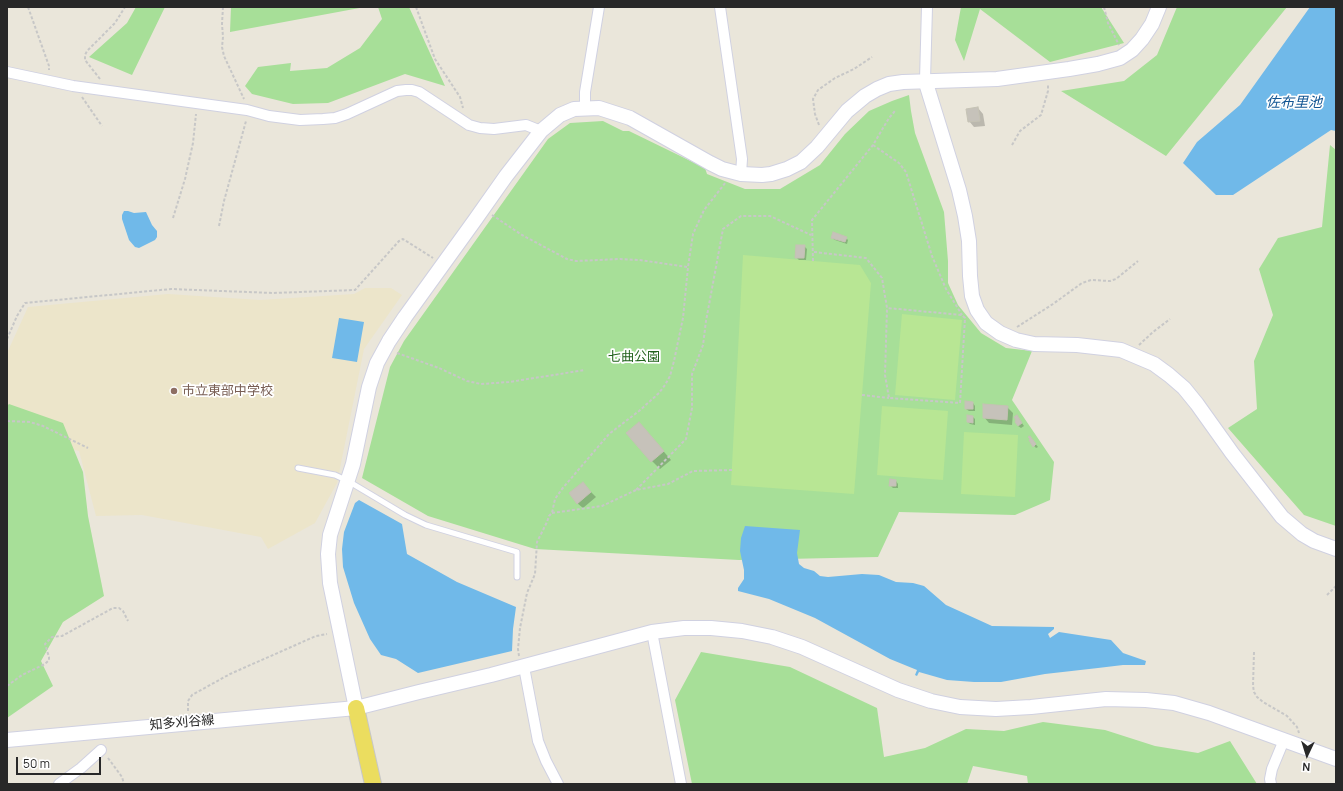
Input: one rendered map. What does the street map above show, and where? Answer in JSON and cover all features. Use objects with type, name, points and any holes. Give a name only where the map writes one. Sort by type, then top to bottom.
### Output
[{"type":"main road","points":[[356,708],[373,784]]},
{"type":"street","points":[[585,108],[585,92],[600,7]]},
{"type":"street","points":[[720,7],[742,159],[736,173]]},
{"type":"street","points":[[927,7],[925,80],[959,190],[965,216],[969,240],[972,296],[977,310],[986,323],[1000,333],[1016,340],[1034,344],[1103,347],[1120,350],[1154,364],[1184,388],[1282,517],[1302,534],[1314,541],[1336,549]]},
{"type":"street","points":[[356,708],[330,583],[328,554],[330,535],[353,464],[369,387],[377,364],[385,348],[405,317],[506,176],[542,130],[560,115],[574,109],[599,108],[630,118],[710,163],[736,173],[762,175],[772,174],[801,162],[830,133],[847,111],[865,96],[877,89],[890,84],[925,80],[997,79],[1098,64],[1120,58],[1132,50],[1142,39],[1152,24],[1159,7]]},
{"type":"street","points":[[7,72],[78,87],[248,110],[289,119],[323,119],[347,114],[396,91],[406,90],[419,92],[469,125],[480,128],[494,129],[526,125],[542,130]]},
{"type":"street","name":"知多刈谷線","points":[[7,740],[356,708],[524,667],[652,632],[684,628],[712,628],[742,631],[772,637],[802,647],[898,690],[931,701],[960,707],[996,709],[1106,699],[1174,703],[1209,713],[1336,759]]},
{"type":"street","points":[[652,632],[681,784]]},
{"type":"street","points":[[524,667],[538,741],[558,784]]},
{"type":"street","points":[[1271,784],[1270,779],[1272,769],[1289,742]]},
{"type":"street","points":[[59,784],[81,768],[101,750]]},
{"type":"lane","points":[[298,468],[335,475],[348,481],[405,515],[426,525],[517,552],[517,577]]},
{"type":"path","points":[[28,7],[49,66],[47,80]]},
{"type":"path","points":[[101,90],[100,80],[85,60],[85,55],[87,51],[115,23],[125,7]]},
{"type":"path","points":[[219,226],[248,110],[244,96],[224,56],[222,47],[222,24],[224,7]]},
{"type":"path","points":[[416,7],[435,59],[460,97],[463,107],[462,111],[457,117]]},
{"type":"path","points":[[1104,7],[1108,23],[1124,55]]},
{"type":"path","points":[[830,133],[818,124],[813,99],[818,90],[835,78],[854,69],[872,57]]},
{"type":"path","points":[[1012,145],[1020,131],[1041,115],[1048,91],[1047,72]]},
{"type":"path","points":[[78,87],[78,90],[86,104],[102,126]]},
{"type":"path","points":[[173,218],[193,143],[197,103]]},
{"type":"path","points":[[814,262],[811,235],[812,220],[873,145],[889,118],[895,111]]},
{"type":"path","points":[[862,396],[960,403],[965,318],[946,289],[932,256],[906,172],[899,163],[873,145]]},
{"type":"path","points":[[524,667],[518,649],[520,628],[527,593],[534,574],[537,542],[549,516],[552,513],[555,499],[609,434],[639,411],[659,393],[670,376],[683,318],[691,245],[696,226],[710,202],[736,173]]},
{"type":"path","points":[[483,209],[522,235],[567,259],[576,261],[620,259],[688,267]]},
{"type":"path","points":[[636,490],[686,439],[692,408],[692,374],[703,345],[723,229],[741,216],[770,216],[811,235]]},
{"type":"path","points":[[7,339],[16,316],[25,303],[171,289],[273,292],[355,290],[402,239],[443,264]]},
{"type":"path","points":[[814,252],[866,258],[882,278],[887,308],[885,375],[889,398]]},
{"type":"path","points":[[1009,337],[1014,329],[1082,283],[1091,280],[1110,281],[1116,279],[1138,261]]},
{"type":"path","points":[[887,308],[962,314]]},
{"type":"path","points":[[1134,355],[1138,346],[1144,339],[1170,319]]},
{"type":"path","points":[[385,348],[394,353],[439,368],[467,382],[481,384],[509,382],[585,370]]},
{"type":"path","points":[[7,421],[30,422],[43,426],[88,448]]},
{"type":"path","points":[[552,513],[602,506],[636,490],[668,484],[693,472],[732,470]]},
{"type":"path","points":[[1327,595],[1336,586]]},
{"type":"path","points":[[7,686],[22,675],[45,664],[49,660],[50,657],[45,644],[52,637],[62,636],[113,608],[119,608],[123,611],[128,621]]},
{"type":"path","points":[[188,723],[188,701],[192,695],[197,692],[266,657],[316,636],[340,632]]},
{"type":"path","points":[[1254,652],[1254,692],[1257,697],[1287,716],[1297,726],[1299,734],[1289,742]]},
{"type":"path","points":[[101,750],[122,777],[124,784]]},
{"type":"shaded area","points":[[365,288],[391,288],[402,295],[364,349],[337,483],[315,523],[268,549],[261,537],[142,515],[96,516],[79,451],[7,432],[7,353],[28,307],[168,294],[260,300],[354,294]]},
{"type":"green space","points":[[136,7],[165,7],[132,75],[89,57],[127,23]]},
{"type":"green space","points":[[231,7],[365,7],[230,32]]},
{"type":"green space","points":[[378,7],[409,7],[445,86],[405,74],[328,103],[293,104],[252,94],[245,86],[258,67],[291,63],[290,71],[327,68],[360,48],[382,19]]},
{"type":"green space","points":[[961,7],[1101,7],[1124,43],[1050,62],[980,9],[964,61],[955,40]]},
{"type":"green space","points":[[1177,7],[1287,7],[1166,156],[1061,91],[1124,81],[1157,55]]},
{"type":"green space","name":"七曲公園","points":[[909,95],[915,133],[944,212],[948,261],[948,283],[958,305],[981,333],[1006,348],[1032,351],[1012,400],[1054,462],[1050,500],[1015,515],[899,512],[878,557],[739,560],[535,549],[428,516],[362,478],[390,367],[404,341],[548,139],[570,123],[603,121],[623,131],[629,131],[705,168],[707,174],[745,189],[780,189],[820,165],[845,134],[869,111]]},
{"type":"green space","points":[[1330,145],[1336,150],[1336,526],[1304,515],[1228,428],[1257,409],[1254,361],[1273,315],[1259,269],[1278,238],[1322,227]]},
{"type":"green space","points":[[743,255],[860,265],[871,283],[854,494],[731,485]]},
{"type":"green space","points":[[902,314],[962,320],[955,400],[895,395]]},
{"type":"green space","points":[[9,404],[63,423],[83,472],[88,516],[104,596],[63,622],[41,661],[53,686],[7,718],[7,406]]},
{"type":"green space","points":[[882,406],[948,411],[943,480],[877,475]]},
{"type":"green space","points":[[964,432],[1018,435],[1015,497],[961,494]]},
{"type":"green space","points":[[701,652],[790,667],[877,708],[884,757],[925,748],[966,729],[1004,731],[1043,722],[1105,730],[1155,746],[1198,753],[1230,741],[1257,784],[1028,784],[1027,776],[973,766],[967,784],[692,784],[675,700]]},
{"type":"water","name":"佐布里池","points":[[1310,7],[1336,7],[1336,131],[1331,130],[1233,195],[1216,195],[1183,163],[1197,142],[1240,105]]},
{"type":"water","points":[[124,211],[134,213],[146,212],[152,225],[157,231],[157,237],[155,240],[139,248],[135,247],[129,240],[122,219]]},
{"type":"water","points":[[339,318],[364,322],[357,362],[332,358]]},
{"type":"water","points":[[359,500],[402,524],[407,554],[457,582],[516,607],[512,651],[418,673],[396,659],[381,655],[370,639],[354,603],[343,567],[342,549],[344,532],[355,503]]},
{"type":"water","points":[[745,526],[800,530],[797,553],[799,564],[804,568],[814,571],[820,576],[828,577],[862,574],[879,575],[896,582],[913,583],[924,586],[946,605],[992,626],[1054,627],[1054,629],[1048,634],[1050,638],[1059,632],[1111,640],[1123,653],[1146,661],[1145,665],[1123,665],[1045,674],[1001,682],[947,680],[919,672],[917,676],[915,675],[917,670],[890,659],[815,618],[769,599],[738,591],[738,588],[744,579],[744,570],[740,551],[741,538]]},
{"type":"building","points":[[978,107],[980,121],[968,122],[966,109]]},
{"type":"building","points":[[833,232],[847,237],[845,242],[831,238]]},
{"type":"building","points":[[796,245],[805,245],[804,258],[795,258]]},
{"type":"building","points":[[965,401],[973,402],[973,409],[965,409]]},
{"type":"building","points":[[983,404],[1008,406],[1007,420],[983,418]]},
{"type":"building","points":[[967,415],[973,416],[973,423],[967,422]]},
{"type":"building","points":[[1017,415],[1022,423],[1018,426],[1014,417]]},
{"type":"building","points":[[639,422],[664,451],[651,462],[626,433]]},
{"type":"building","points":[[1030,436],[1036,444],[1033,447],[1028,437]]},
{"type":"building","points":[[890,479],[896,480],[896,486],[889,486]]},
{"type":"building","points":[[583,482],[591,492],[577,504],[569,493]]},
{"type":"place","name":"市立東部中学校","points":[[174,391]]}]
